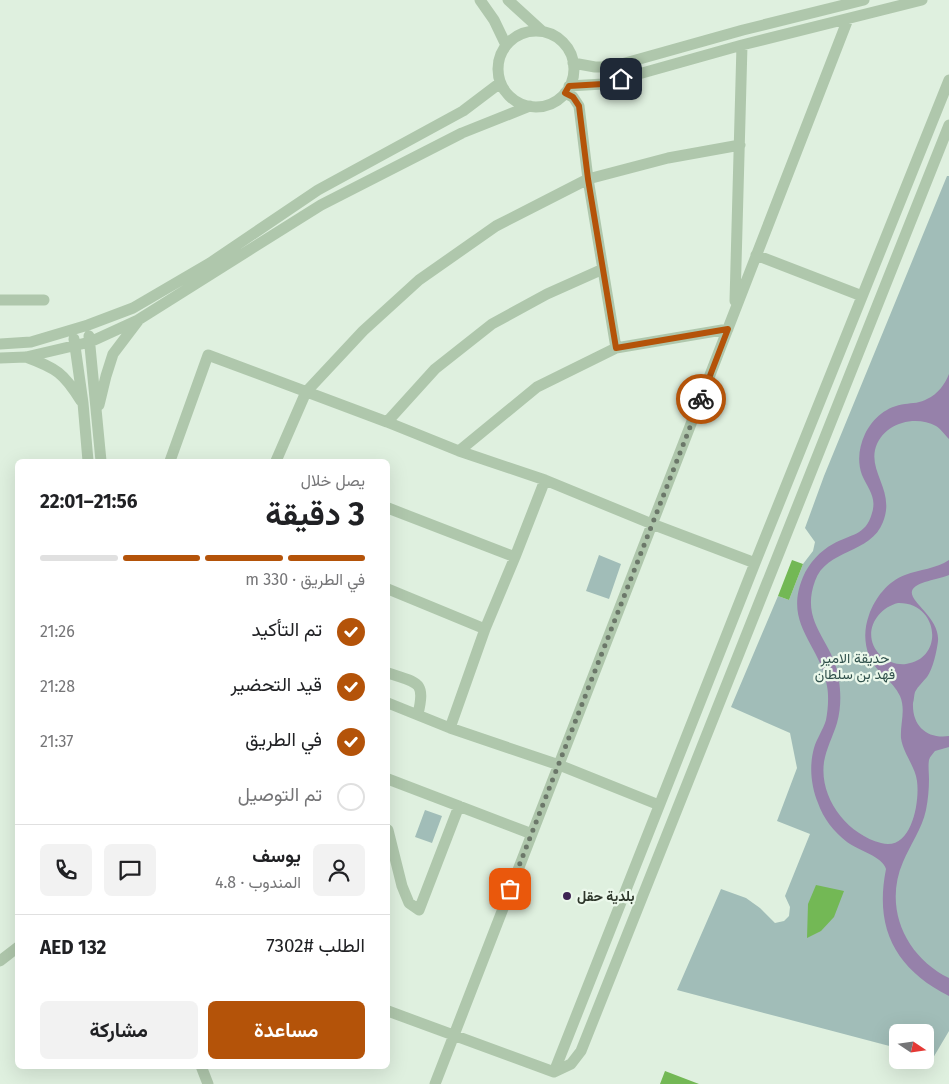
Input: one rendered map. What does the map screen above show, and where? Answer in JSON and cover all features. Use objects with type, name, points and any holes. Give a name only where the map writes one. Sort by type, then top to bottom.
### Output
[{"type":"street","points":[[480,0],[494,20],[506,45]]},
{"type":"street","points":[[508,0],[542,31],[562,42],[567,48],[573,63],[574,71],[567,89],[553,103],[546,106],[530,106],[515,101],[500,83],[498,75],[499,59],[506,45],[518,35],[526,32],[542,31]]},
{"type":"street","points":[[573,63],[595,67],[610,67],[743,30],[864,0]]},
{"type":"street","points":[[567,89],[603,84],[742,45],[922,0]]},
{"type":"street","points":[[434,1084],[848,18]]},
{"type":"street","points":[[735,309],[742,45]]},
{"type":"street","points":[[554,1072],[754,563],[949,80]]},
{"type":"street","points":[[0,344],[31,342],[88,325],[133,308],[210,263],[318,190],[456,116],[500,83]]},
{"type":"street","points":[[567,89],[579,106],[588,179],[616,348]]},
{"type":"street","points":[[0,358],[26,357],[90,342],[138,320],[321,205],[462,133],[530,106]]},
{"type":"street","points":[[390,1012],[554,1072],[570,1064],[581,1051],[949,125]]},
{"type":"street","points":[[277,459],[306,392],[362,331],[419,280],[496,226],[588,179],[668,158],[740,145]]},
{"type":"street","points":[[756,254],[862,296]]},
{"type":"street","points":[[387,422],[435,369],[492,324],[547,294],[603,269]]},
{"type":"street","points":[[0,300],[44,300]]},
{"type":"street","points":[[97,414],[113,354],[138,320]]},
{"type":"street","points":[[88,325],[101,459]]},
{"type":"street","points":[[459,451],[537,387],[616,348],[728,329]]},
{"type":"street","points":[[73,330],[83,403],[88,459]]},
{"type":"street","points":[[171,459],[208,355],[459,451],[545,480],[754,563]]},
{"type":"street","points":[[77,358],[91,356]]},
{"type":"street","points":[[26,357],[50,366],[69,382],[83,403]]},
{"type":"street","points":[[450,728],[485,629],[545,480]]},
{"type":"street","points":[[390,509],[515,557]]},
{"type":"street","points":[[390,590],[485,629]]},
{"type":"street","points":[[390,674],[417,685],[421,691],[422,698],[418,714]]},
{"type":"street","points":[[390,704],[450,728],[558,765],[659,805]]},
{"type":"street","points":[[390,780],[532,834]]},
{"type":"street","points":[[390,838],[402,886],[409,903],[419,910],[459,806]]},
{"type":"street","points":[[604,944],[622,951]]},
{"type":"street","points":[[0,961],[15,949]]},
{"type":"street","points":[[563,1050],[568,1058],[576,1056]]},
{"type":"street","points":[[202,1069],[208,1084]]},
{"type":"green space","name":"حديقة الامير فهد بن سلطان","points":[[947,176],[949,176],[949,1031],[934,1056],[934,1024],[889,1024],[889,1046],[677,990],[721,889],[746,898],[760,908],[775,923],[784,921],[789,916],[790,907],[785,896],[810,834],[777,821],[797,768],[790,733],[731,707],[778,596],[789,600],[803,564],[813,551],[815,542],[805,528],[824,476]]},
{"type":"green space","points":[[599,555],[621,564],[609,599],[586,591]]},
{"type":"green space","points":[[425,810],[442,816],[432,843],[415,837]]},
{"type":"shaded area","points":[[949,374],[949,439],[936,426],[918,421],[909,421],[891,428],[878,441],[874,459],[886,501],[883,522],[869,540],[838,557],[821,571],[815,581],[811,596],[811,610],[836,667],[840,691],[838,718],[824,762],[826,789],[838,813],[857,832],[881,843],[891,844],[900,840],[911,824],[917,801],[917,781],[901,738],[902,701],[897,690],[876,667],[869,656],[865,641],[866,625],[875,602],[893,581],[949,560],[949,575],[917,585],[912,591],[915,600],[934,625],[938,641],[931,669],[915,692],[913,711],[922,729],[934,735],[949,736],[949,747],[935,751],[929,759],[929,791],[926,810],[897,879],[896,897],[897,913],[902,929],[910,944],[934,969],[949,978],[949,996],[915,973],[893,945],[883,910],[886,869],[884,865],[875,857],[842,838],[829,824],[820,809],[812,783],[811,769],[815,744],[826,720],[828,690],[823,671],[800,621],[797,608],[798,594],[803,577],[812,562],[828,547],[862,530],[869,521],[872,513],[873,498],[860,470],[859,459],[861,444],[868,428],[876,418],[892,407],[919,402],[931,397],[941,388]],"holes":[[[898,603],[912,605],[922,611],[929,621],[932,631],[931,642],[927,652],[919,660],[906,664],[893,663],[881,656],[875,649],[871,632],[873,625],[882,611],[890,606]]]},
{"type":"building","points":[[792,560],[803,564],[789,600],[778,596]]},
{"type":"building","points":[[816,885],[844,891],[834,917],[821,931],[807,938],[808,904]]},
{"type":"building","points":[[665,1071],[699,1084],[660,1084]]},
{"type":"way so far","points":[[510,889],[701,399]]},
{"type":"place","name":"بلدية حقل","points":[[567,896]]},
{"type":"route","points":[[621,79],[603,84],[569,86],[565,93],[573,97],[579,106],[588,179],[616,348],[728,329],[701,399]]}]
